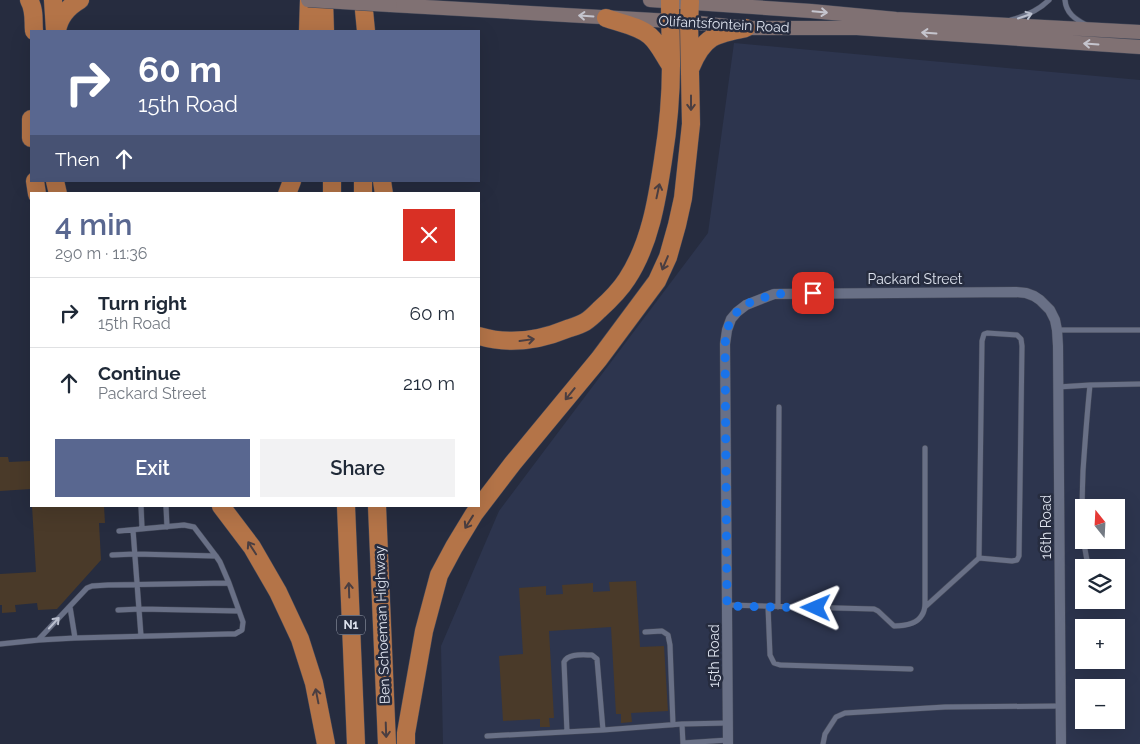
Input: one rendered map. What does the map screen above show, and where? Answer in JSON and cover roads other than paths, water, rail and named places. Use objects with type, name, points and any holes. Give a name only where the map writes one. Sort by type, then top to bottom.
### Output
[{"type":"highway","points":[[29,0],[34,12],[35,30]]},
{"type":"highway","points":[[35,30],[38,0]]},
{"type":"highway","points":[[53,0],[56,30]]},
{"type":"highway","points":[[56,30],[60,19],[80,0]]},
{"type":"highway","points":[[308,30],[309,0]]},
{"type":"highway","points":[[324,0],[325,30]]},
{"type":"highway","points":[[355,0],[356,30]]},
{"type":"highway","points":[[363,0],[366,30]]},
{"type":"highway","points":[[480,336],[499,341],[518,342],[561,332],[585,322],[608,302],[627,279],[643,248],[652,218],[668,129],[671,67],[670,1]]},
{"type":"highway","points":[[480,506],[599,359],[658,281],[668,257],[683,198],[690,124],[690,2]]},
{"type":"highway","points":[[606,18],[643,31],[650,36],[671,67]]},
{"type":"highway","points":[[691,68],[696,54],[707,40],[731,31],[746,28]]},
{"type":"highway","points":[[222,507],[252,547],[278,592],[300,639],[314,683],[326,744]]},
{"type":"highway","name":"N1","points":[[346,507],[356,744]]},
{"type":"highway","name":"Ben Schoeman Highway","points":[[377,507],[387,744]]},
{"type":"highway","points":[[406,744],[406,733],[424,631],[439,576],[454,547],[479,507]]},
{"type":"main road","name":"Olifantsfontein Road","points":[[309,0],[689,22],[746,28],[858,28],[1140,47]]},
{"type":"main road","name":"Olifantsfontein Road","points":[[650,0],[896,19],[1140,32]]},
{"type":"street","name":"Packard Street","points":[[774,294],[1016,292],[1034,296],[1050,310]]},
{"type":"street","name":"15th Road","points":[[728,742],[725,344],[731,319],[737,312],[746,304],[774,294]]},
{"type":"street","name":"16th Road","points":[[1050,310],[1057,330],[1061,744]]},
{"type":"lane","points":[[996,24],[1030,14],[1038,10],[1049,0]]},
{"type":"lane","points":[[1065,0],[1070,14],[1093,29]]},
{"type":"lane","points":[[1057,330],[1140,330]]},
{"type":"lane","points":[[925,607],[979,558],[982,340],[983,336],[987,333],[1017,335],[1021,339],[1022,346],[1019,556],[1017,560],[1012,561],[979,558]]},
{"type":"lane","points":[[1058,387],[1140,384]]},
{"type":"lane","points":[[1087,559],[1083,539],[1082,499],[1090,385]]},
{"type":"lane","points":[[778,607],[779,407]]},
{"type":"lane","points":[[727,606],[874,609],[891,624],[897,626],[908,624],[920,618],[925,607],[925,448]]},
{"type":"lane","points":[[141,507],[142,528]]},
{"type":"lane","points":[[166,507],[167,527]]},
{"type":"lane","points":[[1,643],[75,638],[235,634],[242,630],[244,626],[229,583],[216,556],[194,527],[184,525],[119,531]]},
{"type":"lane","points":[[133,530],[141,636]]},
{"type":"lane","points":[[112,555],[216,556]]},
{"type":"lane","points":[[39,640],[87,588],[92,586],[229,583]]},
{"type":"lane","points":[[70,607],[75,638]]},
{"type":"lane","points":[[768,607],[770,655],[774,663],[780,665],[911,669]]},
{"type":"lane","points":[[118,610],[239,611]]},
{"type":"lane","points":[[645,632],[662,631],[668,635],[673,725]]},
{"type":"lane","points":[[567,732],[564,662],[569,656],[592,654],[597,660],[603,730]]},
{"type":"lane","points":[[823,744],[825,734],[836,717],[845,713],[945,708],[1061,706]]},
{"type":"lane","points":[[487,736],[728,723]]},
{"type":"lane","points":[[682,724],[683,744],[728,742]]}]
